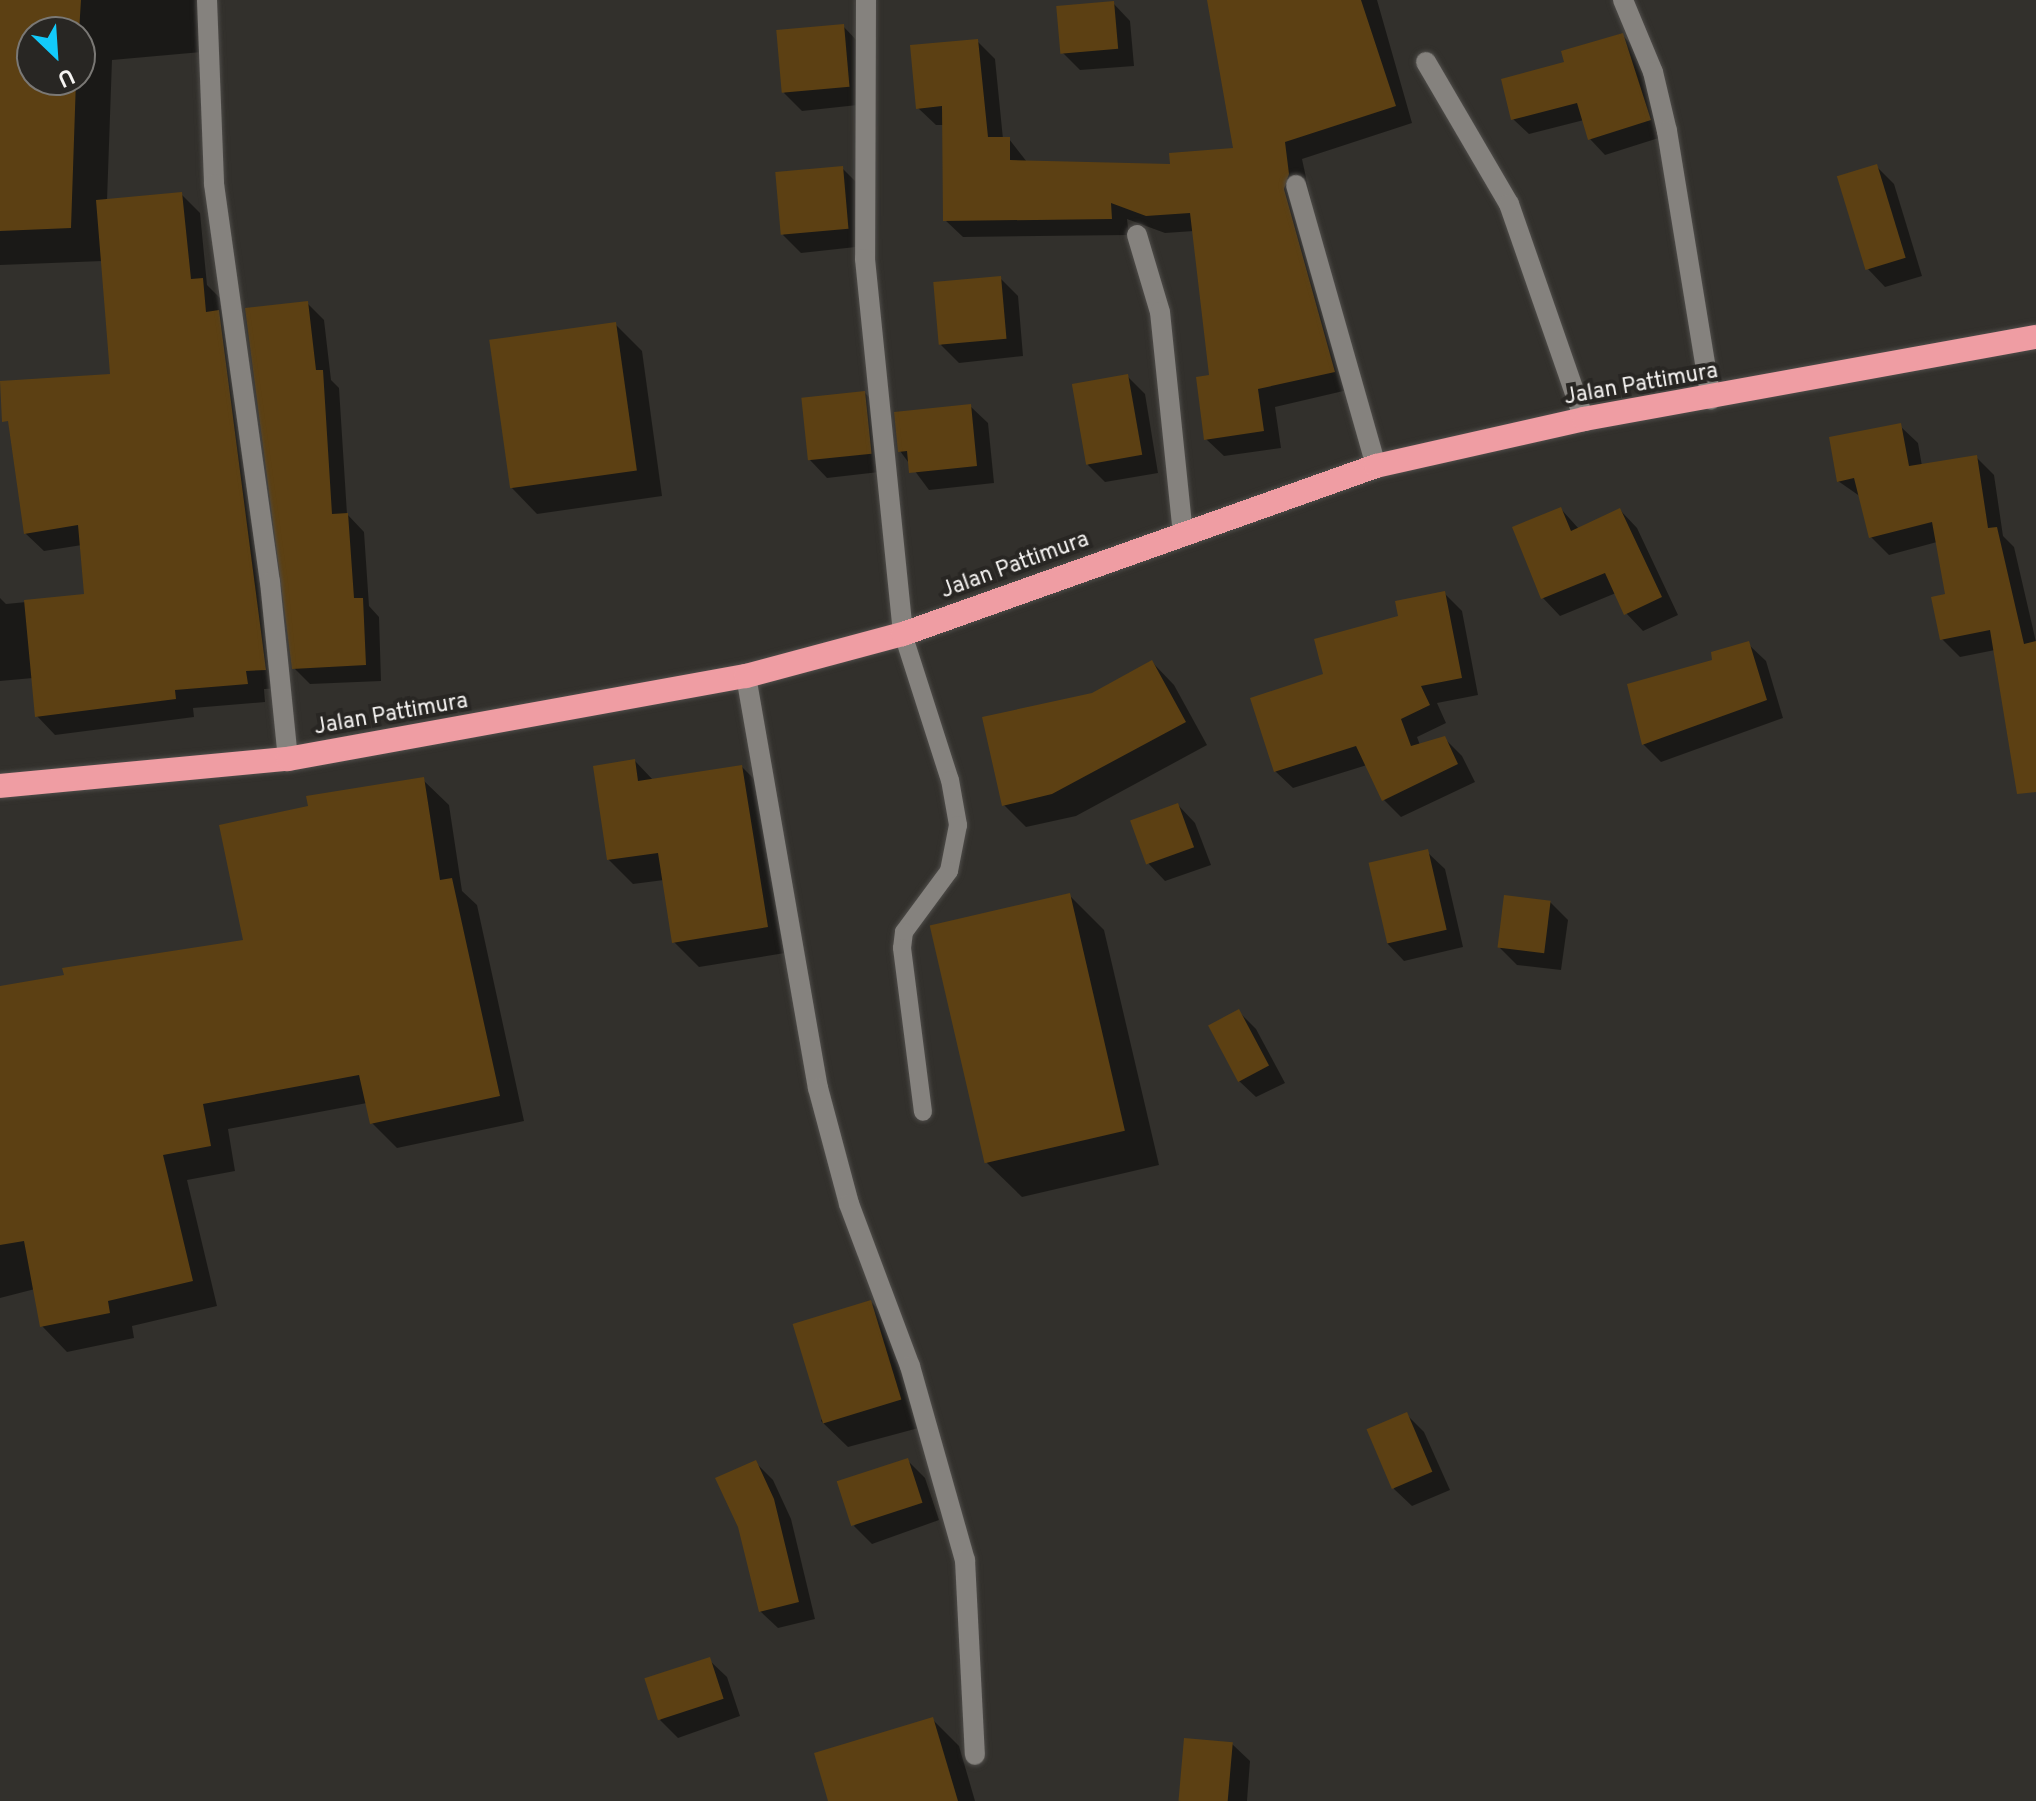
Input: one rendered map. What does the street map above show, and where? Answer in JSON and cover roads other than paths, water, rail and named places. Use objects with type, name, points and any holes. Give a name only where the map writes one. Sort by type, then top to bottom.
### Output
[{"type":"highway","name":"Jalan Pattimura","points":[[0,786],[288,759],[746,676],[903,634],[1376,466],[1584,419],[1711,399],[2036,337]]},
{"type":"street","points":[[207,0],[214,184],[270,582],[288,759]]},
{"type":"street","points":[[866,0],[865,259],[903,634]]},
{"type":"street","points":[[1623,0],[1653,72],[1667,131],[1711,399]]},
{"type":"street","points":[[1426,62],[1509,204],[1584,419]]},
{"type":"street","points":[[1296,185],[1376,466]]},
{"type":"street","points":[[1137,235],[1160,312],[1183,534]]},
{"type":"street","points":[[746,676],[818,1088],[849,1204],[910,1366],[965,1560],[975,1755]]},
{"type":"lane","points":[[903,634],[950,780],[958,825],[949,871],[904,932],[902,948],[923,1112]]}]
